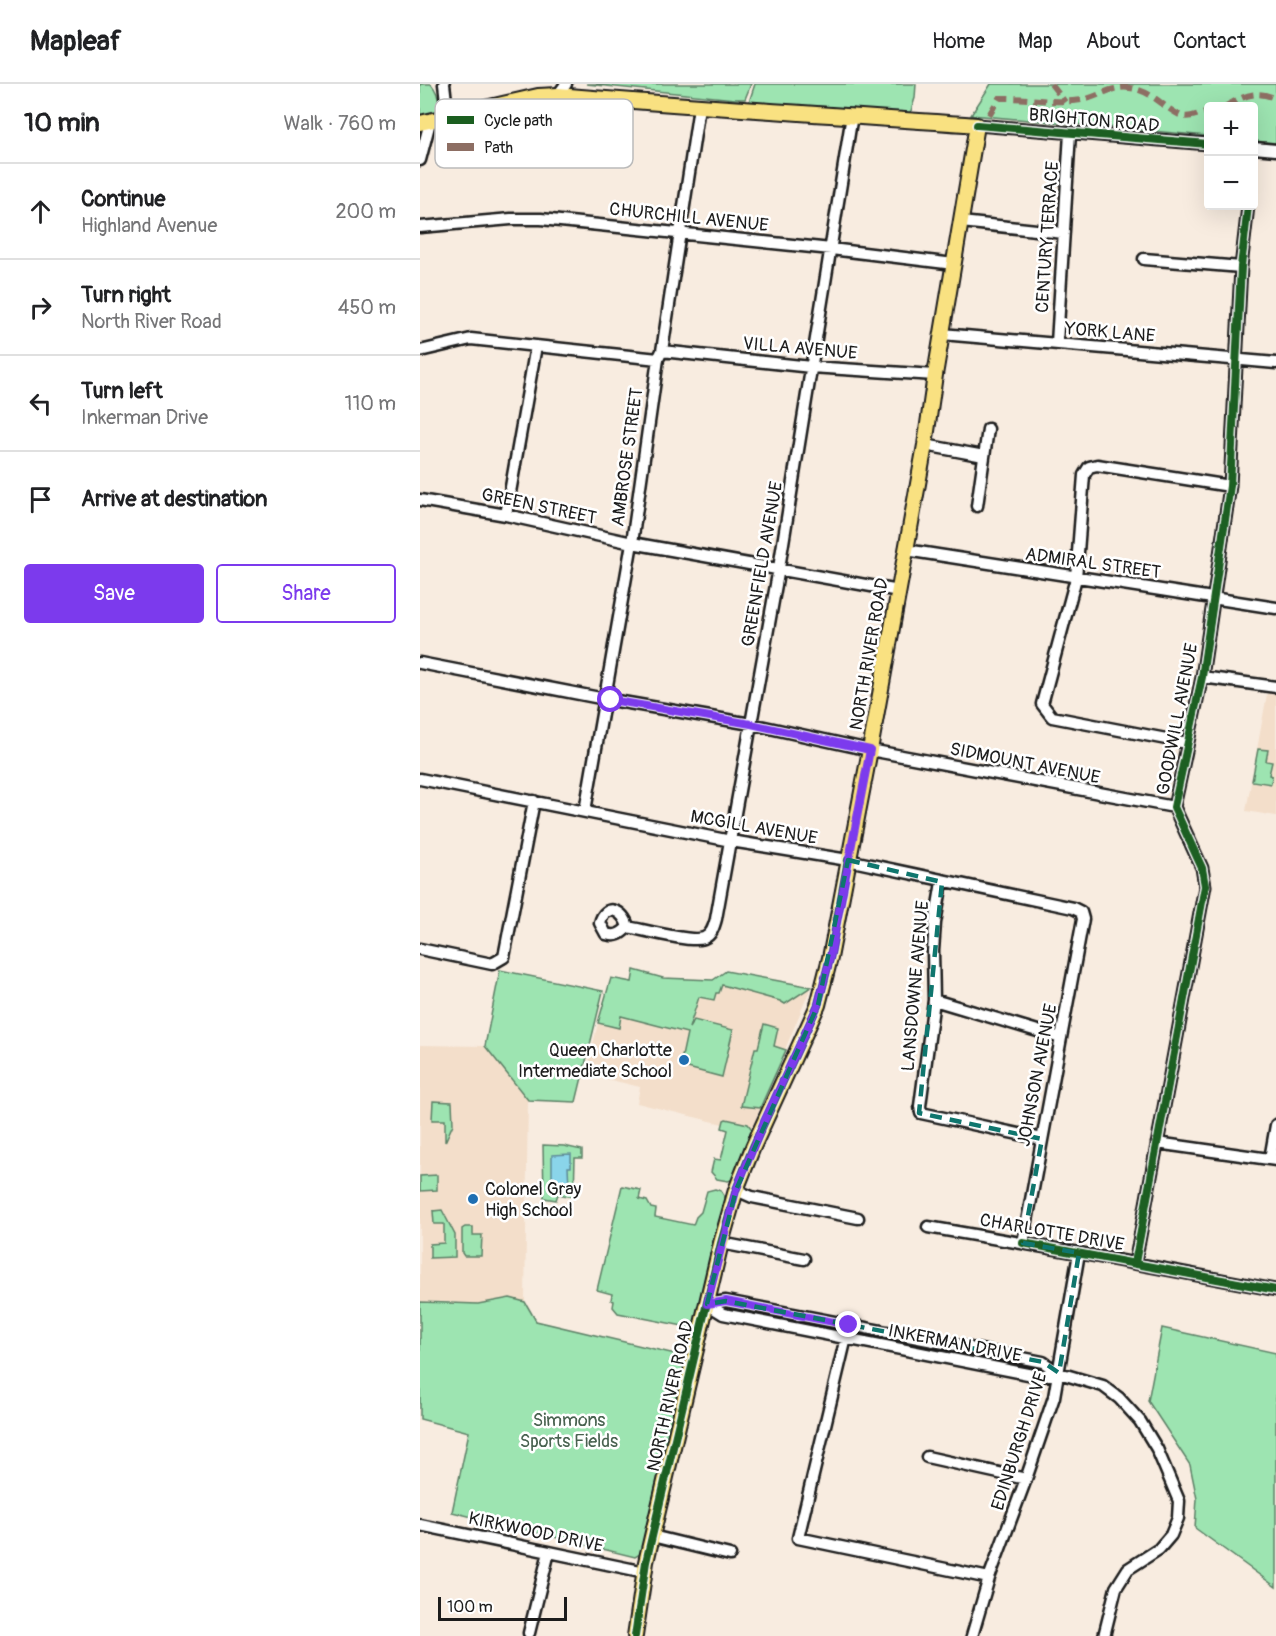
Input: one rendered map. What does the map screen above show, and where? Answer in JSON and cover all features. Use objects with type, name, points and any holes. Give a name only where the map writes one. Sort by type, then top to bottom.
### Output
[{"type":"main road","name":"BRIGHTON ROAD","points":[[526,99],[562,89],[699,107],[852,115],[977,125]]},
{"type":"main road","name":"NORTH RIVER ROAD","points":[[635,1636],[652,1536],[721,1243],[736,1190],[763,1124],[818,1005],[830,958],[925,445],[977,125]]},
{"type":"street","points":[[444,84],[446,99]]},
{"type":"street","name":"AMBROSE STREET","points":[[585,811],[632,543],[699,107]]},
{"type":"street","name":"GREENFIELD AVENUE","points":[[628,927],[693,940],[705,938],[712,931],[716,919],[779,568],[852,115]]},
{"type":"street","points":[[420,160],[425,122]]},
{"type":"street","name":"BRIGHTON ROAD","points":[[977,125],[1204,144]]},
{"type":"street","name":"CENTURY TERRACE","points":[[1057,344],[1070,133]]},
{"type":"street","points":[[1258,148],[1276,150]]},
{"type":"street","name":"GOODWILL AVENUE","points":[[1135,1263],[1205,886],[1202,868],[1174,807],[1202,677],[1230,486],[1236,360],[1248,210]]},
{"type":"street","name":"CHURCHILL AVENUE","points":[[420,227],[521,219],[680,232],[954,264]]},
{"type":"street","points":[[961,222],[1064,233]]},
{"type":"street","points":[[1144,259],[1242,267]]},
{"type":"street","name":"YORK LANE","points":[[942,334],[1276,363]]},
{"type":"street","name":"VILLA AVENUE","points":[[420,351],[471,339],[536,346],[935,375]]},
{"type":"street","points":[[506,515],[536,346]]},
{"type":"street","points":[[977,506],[988,429]]},
{"type":"street","points":[[925,445],[984,456]]},
{"type":"street","points":[[1187,743],[1052,717],[1042,704],[1076,578],[1084,475],[1089,467],[1097,465],[1230,486]]},
{"type":"street","name":"GREEN STREET","points":[[420,500],[506,515],[632,543],[899,591]]},
{"type":"street","name":"ADMIRAL STREET","points":[[906,550],[1276,608]]},
{"type":"street","name":"SIDMOUNT AVENUE","points":[[420,663],[605,699],[751,724],[870,750],[1174,807]]},
{"type":"street","points":[[1202,677],[1276,687]]},
{"type":"street","name":"MCGILL AVENUE","points":[[420,779],[731,841],[848,860],[942,882],[1073,908],[1081,912]]},
{"type":"street","points":[[420,949],[492,964],[501,961],[504,957],[534,801]]},
{"type":"street","name":"LANSDOWNE AVENUE","points":[[942,882],[934,932],[934,1000],[921,1113],[1041,1139]]},
{"type":"street","name":"JOHNSON AVENUE","points":[[1023,1244],[1083,920],[1081,912]]},
{"type":"street","points":[[934,1000],[1061,1038]]},
{"type":"street","points":[[1157,1143],[1273,1160],[1276,1125]]},
{"type":"street","points":[[736,1190],[752,1197],[858,1218]]},
{"type":"street","name":"CHARLOTTE DRIVE","points":[[928,1227],[1276,1290]]},
{"type":"street","points":[[721,1243],[804,1259]]},
{"type":"street","name":"EDINBURGH DRIVE","points":[[972,1636],[989,1578],[1047,1422],[1059,1373],[1079,1253]]},
{"type":"street","name":"INKERMAN DRIVE","points":[[707,1304],[726,1301],[1043,1362],[1059,1373],[1103,1386],[1119,1398],[1140,1421],[1157,1449],[1179,1501],[1178,1518],[1171,1535],[1159,1549],[1128,1569],[1116,1588],[1104,1636]]},
{"type":"street","name":"INKERMAN DRIVE","points":[[707,1304],[723,1314],[1038,1376],[1059,1373]]},
{"type":"street","points":[[849,1325],[798,1538],[989,1578]]},
{"type":"street","points":[[927,1457],[1026,1479]]},
{"type":"street","name":"KIRKWOOD DRIVE","points":[[420,1525],[645,1572]]},
{"type":"street","points":[[652,1536],[730,1555]]},
{"type":"street","points":[[529,1633],[549,1552]]},
{"type":"highlighted area","points":[[848,860],[942,882],[919,1113],[1042,1139],[1023,1243],[1079,1253],[1059,1373],[1043,1362],[726,1301],[707,1304],[736,1190],[818,1005]]},
{"type":"shaded area","points":[[1267,694],[1276,695],[1276,816],[1246,811]]},
{"type":"shaded area","name":"Queen Charlotte Intermediate School","points":[[634,970],[663,978],[713,980],[726,971],[811,987],[751,1131],[637,1103],[640,1087],[586,1074],[611,978],[632,982]]},
{"type":"shaded area","name":"Colonel Gray High School","points":[[420,1045],[485,1046],[528,1100],[525,1302],[510,1298],[478,1304],[420,1302]]},
{"type":"green space","points":[[420,84],[431,84],[438,99],[435,99],[435,116],[420,119]]},
{"type":"green space","points":[[586,84],[751,84],[745,99],[735,99]]},
{"type":"green space","points":[[755,84],[916,84],[910,114],[749,102]]},
{"type":"green space","points":[[991,84],[1276,84],[1276,143],[1258,141],[1258,102],[1204,102],[1204,136],[971,115]]},
{"type":"green space","points":[[1258,749],[1268,750],[1266,761],[1272,762],[1269,775],[1272,776],[1271,784],[1252,781]]},
{"type":"green space","points":[[500,970],[603,991],[576,1102],[528,1100],[485,1046]]},
{"type":"green space","points":[[634,970],[663,978],[713,980],[726,971],[811,987],[785,1004],[722,985],[714,1000],[699,997],[689,1028],[694,1020],[733,1030],[722,1077],[680,1066],[687,1033],[621,1016],[619,1028],[598,1023],[611,978],[632,982]]},
{"type":"green space","points":[[764,1024],[778,1028],[774,1046],[786,1050],[760,1108],[741,1106],[755,1048],[758,1048]]},
{"type":"green space","points":[[433,1101],[452,1102],[453,1124],[445,1142],[445,1120],[432,1120]]},
{"type":"green space","points":[[726,1119],[748,1124],[754,1132],[735,1179],[728,1181],[717,1179],[711,1172],[714,1159],[721,1160],[728,1130],[722,1128]]},
{"type":"green space","points":[[543,1145],[582,1150],[582,1158],[575,1158],[574,1197],[558,1194],[556,1200],[544,1198]]},
{"type":"green space","points":[[437,1175],[437,1190],[420,1191],[420,1176]]},
{"type":"green space","points":[[622,1186],[641,1190],[639,1199],[647,1201],[651,1208],[656,1209],[655,1217],[693,1225],[701,1212],[707,1191],[715,1189],[721,1191],[726,1199],[697,1325],[693,1328],[618,1313],[613,1307],[612,1294],[597,1290]]},
{"type":"green space","points":[[442,1210],[455,1235],[455,1257],[430,1258],[430,1244],[444,1243],[444,1224],[434,1224],[433,1211]]},
{"type":"green space","points":[[473,1227],[473,1235],[482,1235],[481,1256],[464,1256],[462,1253],[462,1229]]},
{"type":"green space","name":"Simmons Sports Fields","points":[[510,1298],[525,1302],[536,1321],[688,1357],[642,1553],[635,1557],[452,1512],[469,1432],[420,1419],[420,1302],[478,1304]]},
{"type":"green space","points":[[1162,1328],[1276,1353],[1276,1587],[1195,1528],[1197,1499],[1190,1465],[1148,1401]]},
{"type":"water","points":[[571,1154],[571,1167],[568,1167],[569,1187],[552,1187],[552,1155]]},
{"type":"marked path","points":[[1051,84],[1065,102]]},
{"type":"marked path","points":[[989,115],[999,98],[1072,101],[1123,88],[1138,90],[1152,96],[1182,116],[1189,117],[1204,113]]},
{"type":"marked path","points":[[1233,102],[1256,94],[1276,99]]},
{"type":"cycle path","points":[[977,125],[1204,144]]},
{"type":"cycle path","points":[[1135,1263],[1205,886],[1202,868],[1174,807],[1202,677],[1230,486],[1241,267],[1248,210]]},
{"type":"cycle path","points":[[635,1636],[646,1562],[721,1243],[736,1190],[753,1147],[818,1005],[830,958],[848,860]]},
{"type":"cycle path","points":[[1023,1243],[1276,1290]]},
{"type":"place","name":"Queen Charlotte Intermediate School","points":[[684,1060]]},
{"type":"place","name":"Colonel Gray High School","points":[[473,1199]]},
{"type":"route","points":[[611,700],[751,724],[870,750],[830,958],[818,1005],[763,1124],[736,1190],[707,1304],[726,1301],[849,1325]]}]
